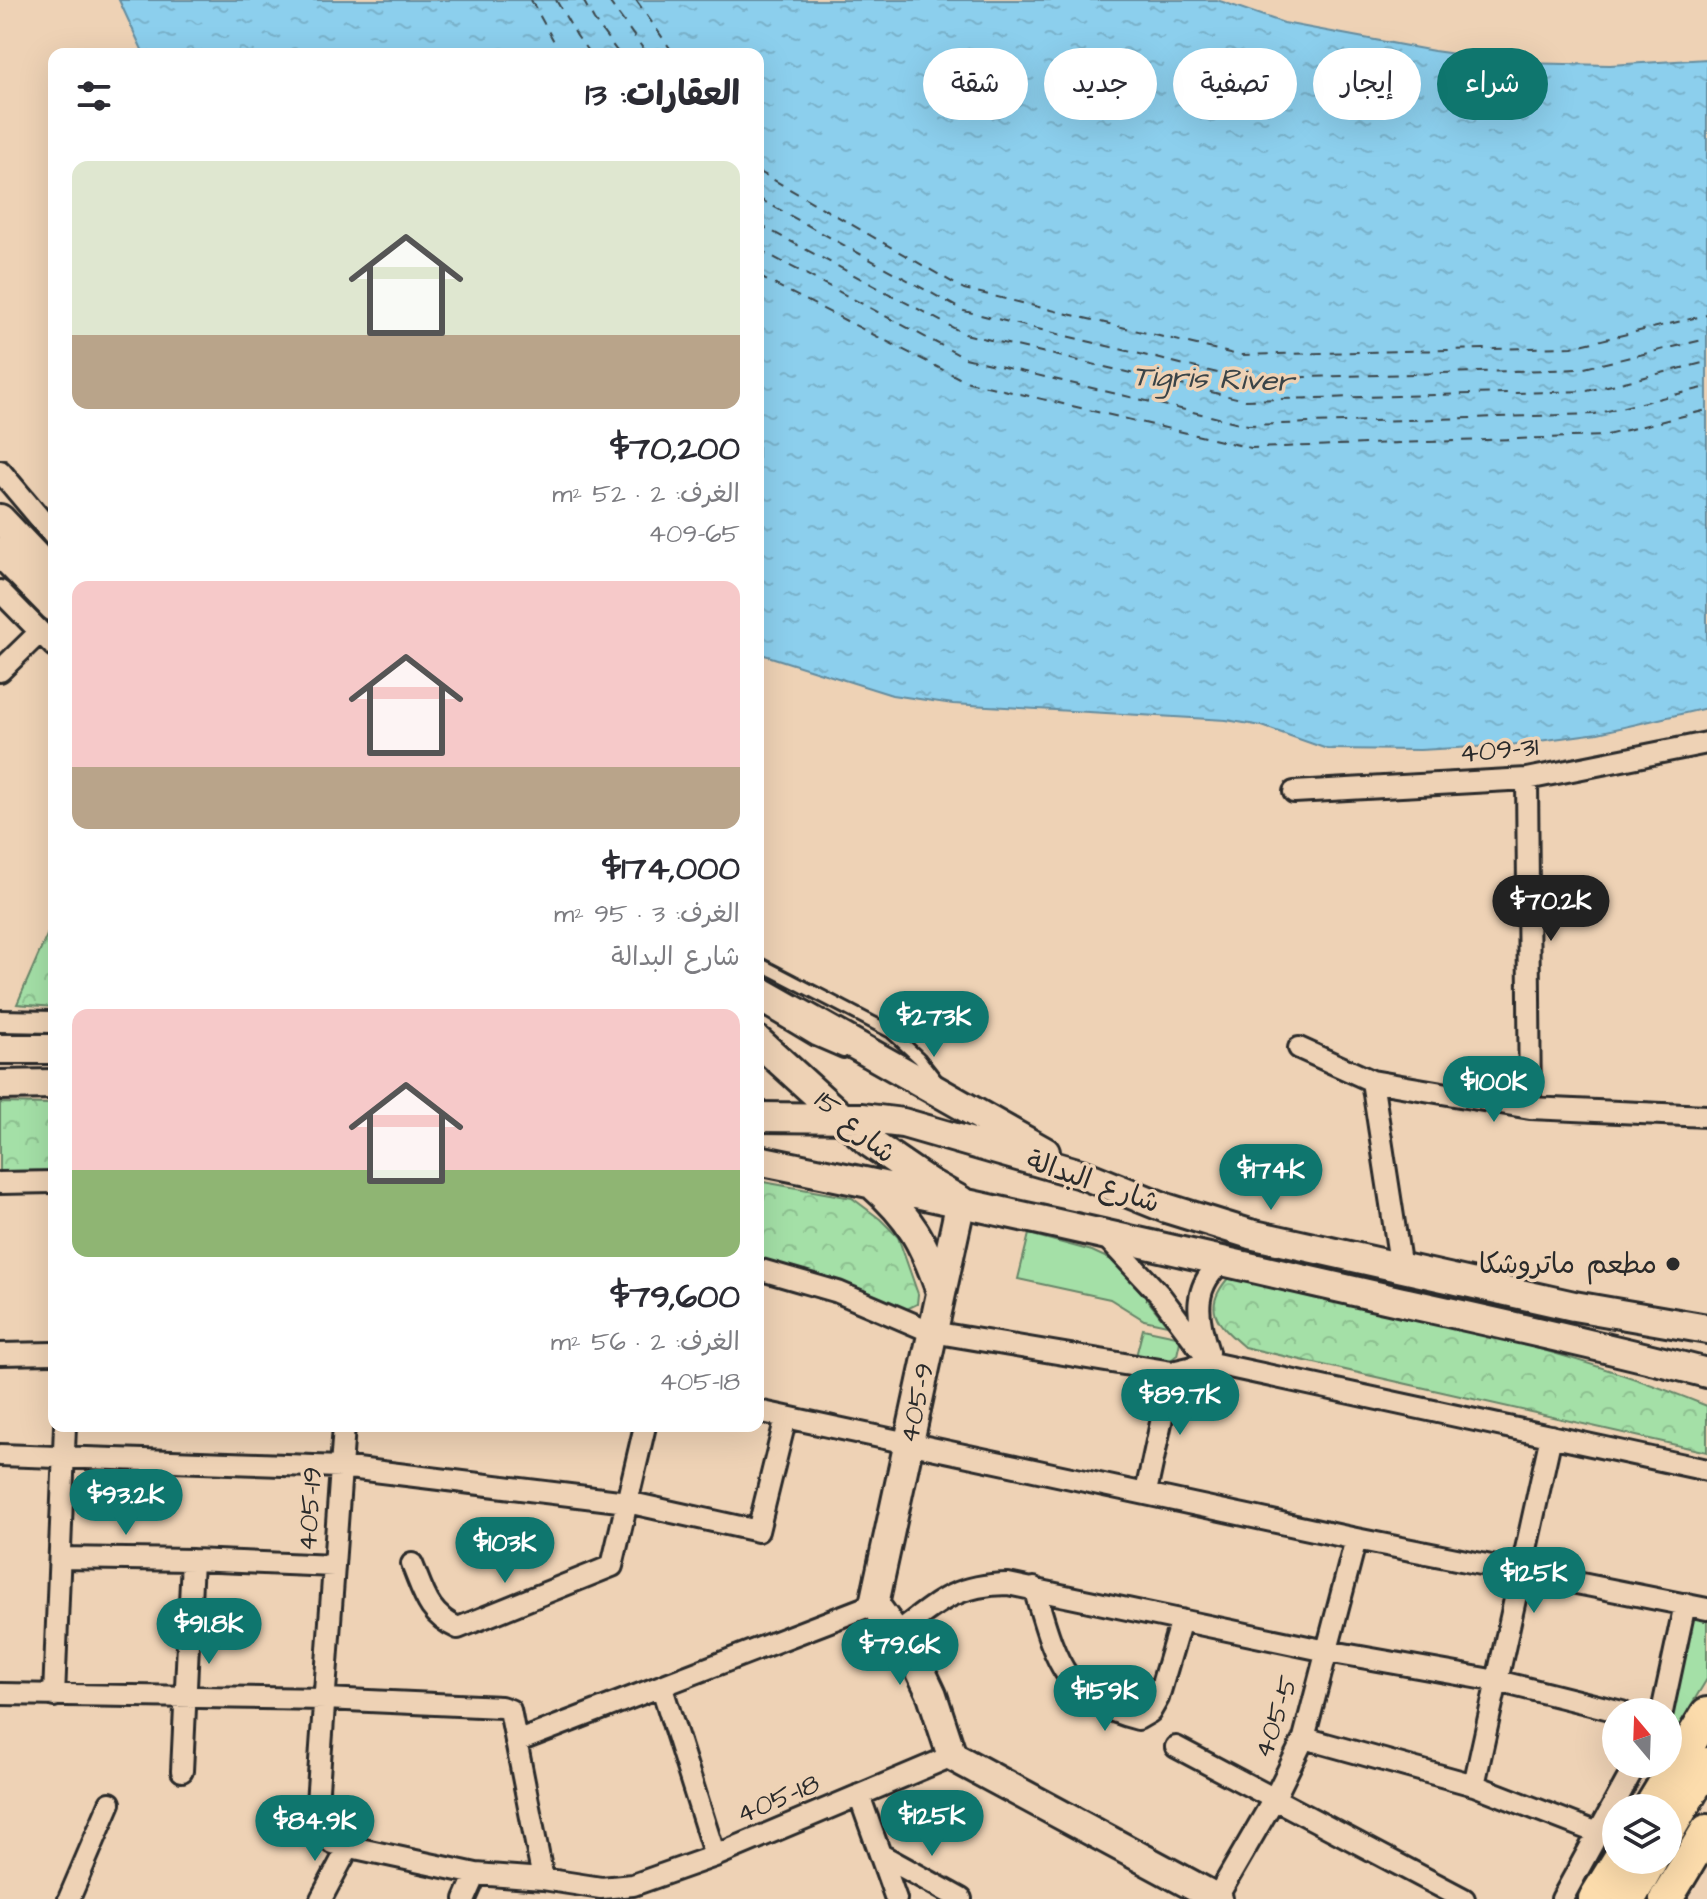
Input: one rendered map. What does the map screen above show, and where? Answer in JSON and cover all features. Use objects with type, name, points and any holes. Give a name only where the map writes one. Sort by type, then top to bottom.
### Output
[{"type":"main road","points":[[0,519],[48,570]]},
{"type":"main road","points":[[0,552],[48,601]]},
{"type":"main road","points":[[764,993],[1084,1175]]},
{"type":"main road","name":"شارع 15","points":[[764,1047],[841,1119],[898,1163],[961,1201]]},
{"type":"main road","points":[[0,1049],[48,1049]]},
{"type":"main road","points":[[0,1085],[48,1084]]},
{"type":"main road","name":"شارع البدالة","points":[[764,1117],[862,1118],[903,1123],[1084,1175],[1208,1222],[1401,1269],[1574,1306],[1707,1329]]},
{"type":"main road","name":"شارع البدالة","points":[[764,1161],[961,1201],[1565,1336],[1707,1373]]},
{"type":"main road","points":[[872,1184],[899,1207],[912,1225],[941,1293]]},
{"type":"main road","name":"405-9","points":[[874,1604],[961,1201]]},
{"type":"main road","points":[[874,1604],[924,1676],[952,1756],[1217,1899]]},
{"type":"main road","points":[[1658,1794],[1707,1714]]},
{"type":"main road","points":[[1682,1807],[1707,1764]]},
{"type":"main road","points":[[1666,1899],[1707,1831]]},
{"type":"main road","points":[[1595,1899],[1610,1874]]},
{"type":"main road","points":[[1629,1899],[1643,1874]]},
{"type":"street","points":[[0,471],[48,528]]},
{"type":"street","points":[[0,591],[47,639],[0,671]]},
{"type":"street","name":"409-31","points":[[1294,792],[1527,779],[1707,743]]},
{"type":"street","points":[[1527,779],[1530,1108]]},
{"type":"street","points":[[0,1021],[48,1022]]},
{"type":"street","points":[[1299,1048],[1372,1081],[1530,1108],[1707,1116]]},
{"type":"street","points":[[1372,1081],[1401,1269]]},
{"type":"street","points":[[0,1183],[48,1182]]},
{"type":"street","points":[[1104,1235],[1160,1295],[1211,1363]]},
{"type":"street","points":[[1211,1363],[1201,1332],[1199,1303],[1203,1284],[1211,1270],[1225,1260]]},
{"type":"street","points":[[764,1271],[838,1292],[932,1332],[1172,1372],[1211,1363],[1707,1470]]},
{"type":"street","points":[[0,1354],[48,1353]]},
{"type":"street","points":[[1146,1492],[1172,1372]]},
{"type":"street","points":[[764,1412],[1356,1539],[1707,1609]]},
{"type":"street","points":[[0,1455],[341,1467],[627,1502],[758,1531],[786,1417]]},
{"type":"street","points":[[54,1696],[65,1432]]},
{"type":"street","name":"405-19","points":[[323,1834],[316,1817],[344,1432]]},
{"type":"street","points":[[412,1564],[429,1605],[441,1621],[458,1628],[612,1566],[644,1432]]},
{"type":"street","points":[[1474,1785],[1551,1436]]},
{"type":"street","name":"405-5","points":[[1217,1899],[1274,1799],[1304,1738],[1356,1539]]},
{"type":"street","points":[[60,1558],[334,1566]]},
{"type":"street","points":[[182,1771],[192,1560]]},
{"type":"street","points":[[896,1634],[952,1594],[979,1584],[1008,1584],[1327,1651],[1497,1681],[1602,1707]]},
{"type":"street","points":[[1034,1588],[1049,1640],[1063,1673],[1085,1696],[1117,1714],[1138,1719],[1150,1712],[1158,1698],[1181,1620]]},
{"type":"street","points":[[516,1742],[874,1604]]},
{"type":"street","points":[[1665,1698],[1685,1604]]},
{"type":"street","points":[[662,1688],[715,1856]]},
{"type":"street","points":[[0,1694],[325,1699],[501,1707],[510,1710],[543,1879]]},
{"type":"street","points":[[1304,1738],[1474,1785],[1598,1833]]},
{"type":"street","points":[[1176,1747],[1464,1899]]},
{"type":"street","name":"405-18","points":[[323,1834],[332,1843],[348,1848],[476,1874],[543,1879],[601,1888],[633,1885],[715,1856],[952,1756]]},
{"type":"street","points":[[1562,1899],[1628,1778]]},
{"type":"street","points":[[859,1795],[896,1899]]},
{"type":"street","points":[[69,1899],[110,1803]]},
{"type":"street","points":[[321,1899],[348,1848]]},
{"type":"street","points":[[883,1856],[961,1899]]},
{"type":"street","points":[[465,1899],[476,1874]]},
{"type":"lane","points":[[764,966],[891,1032],[919,1058],[946,1097]]},
{"type":"lane","points":[[764,1009],[831,1048],[887,1063]]},
{"type":"green space","points":[[48,933],[48,1007],[17,1004]]},
{"type":"green space","points":[[0,1103],[48,1104],[48,1172],[0,1172]]},
{"type":"green space","points":[[764,1182],[852,1198],[880,1219],[898,1237],[918,1294],[917,1304],[907,1309],[764,1266]]},
{"type":"green space","points":[[1029,1234],[1092,1251],[1118,1263],[1167,1325],[1144,1320],[1110,1299],[1018,1279]]},
{"type":"green space","points":[[1230,1276],[1472,1331],[1591,1364],[1649,1384],[1707,1406],[1707,1452],[1244,1347],[1220,1322],[1214,1306],[1221,1287]]},
{"type":"green space","points":[[1143,1329],[1181,1337],[1177,1355],[1165,1365],[1135,1360]]},
{"type":"green space","points":[[1690,1617],[1707,1620],[1707,1679],[1682,1720],[1682,1698],[1672,1698]]},
{"type":"water","name":"Tigris River","points":[[119,0],[1217,0],[1284,23],[1418,48],[1313,48],[1313,120],[1421,120],[1421,49],[1437,51],[1437,120],[1548,120],[1548,64],[1610,65],[1707,59],[1707,708],[1598,733],[1510,745],[1420,750],[1327,749],[1262,726],[1226,720],[953,704],[892,695],[764,655],[764,48],[141,48]]},
{"type":"ferry route","points":[[531,0],[558,48]]},
{"type":"ferry route","points":[[556,0],[586,48]]},
{"type":"ferry route","points":[[583,0],[615,48]]},
{"type":"ferry route","points":[[608,0],[643,48]]},
{"type":"ferry route","points":[[636,0],[670,48]]},
{"type":"ferry route","points":[[764,174],[964,289],[1238,355],[1572,347],[1707,315]]},
{"type":"ferry route","points":[[764,201],[964,311],[1242,379],[1580,369],[1707,339]]},
{"type":"ferry route","points":[[764,227],[965,334],[1245,400],[1587,391],[1707,362]]},
{"type":"ferry route","points":[[764,252],[965,358],[1248,425],[1595,414],[1707,387]]},
{"type":"ferry route","points":[[764,279],[965,381],[1251,448],[1603,436],[1707,410]]},
{"type":"place","name":"مطعم ماتروشكا","points":[[1673,1264]]}]
